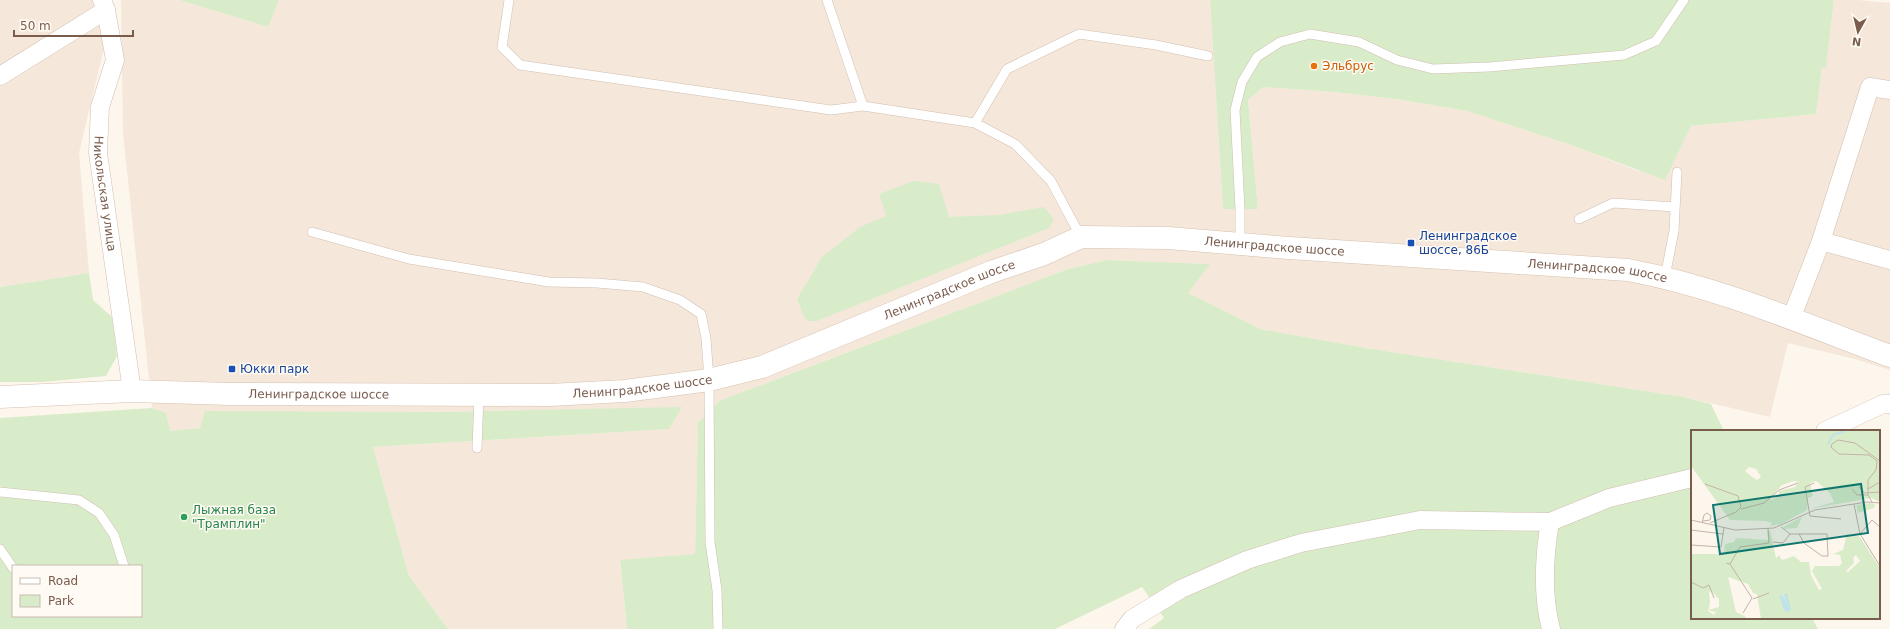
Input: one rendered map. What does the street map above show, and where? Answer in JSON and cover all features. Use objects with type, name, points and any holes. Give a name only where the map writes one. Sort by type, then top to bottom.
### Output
[{"type":"main road","name":"Ленинградское шоссе","points":[[0,397],[132,391],[236,395],[550,395],[625,391],[709,380],[762,367],[991,272],[1044,254],[1081,237],[1168,238],[1628,270],[1665,277],[1707,288],[1890,356]]},
{"type":"street","points":[[0,76],[104,5]]},
{"type":"street","name":"Никольская улица","points":[[104,5],[116,60],[100,107],[98,152],[132,391]]},
{"type":"street","points":[[1791,319],[1821,241],[1870,87],[1890,90]]},
{"type":"street","points":[[1821,241],[1890,260]]},
{"type":"street","points":[[1827,430],[1883,404],[1890,404]]},
{"type":"street","points":[[1124,629],[1132,619],[1181,588],[1247,560],[1301,543],[1420,520],[1550,522],[1609,498],[1691,478]]},
{"type":"street","points":[[1550,522],[1545,553],[1547,614],[1551,629]]},
{"type":"lane","points":[[509,0],[502,47],[520,65],[831,110],[863,106],[975,123],[1015,144],[1051,181],[1081,237]]},
{"type":"lane","points":[[827,0],[863,106]]},
{"type":"lane","points":[[1240,244],[1240,209],[1235,110],[1242,82],[1257,57],[1280,42],[1310,34],[1359,42],[1397,60],[1433,68],[1489,67],[1624,55],[1656,41],[1684,0]]},
{"type":"lane","points":[[975,123],[1007,69],[1079,34],[1156,45],[1208,56]]},
{"type":"lane","points":[[1665,277],[1671,247],[1677,172]]},
{"type":"lane","points":[[1579,219],[1613,203],[1675,207]]},
{"type":"lane","points":[[312,232],[409,259],[549,282],[597,282],[643,287],[680,300],[701,314],[706,338],[709,380],[710,542],[718,590],[718,629]]},
{"type":"lane","points":[[477,448],[479,395]]},
{"type":"lane","points":[[0,492],[79,500],[99,513],[114,535],[124,565]]},
{"type":"lane","points":[[0,550],[12,567]]},
{"type":"shaded area","points":[[0,0],[93,0],[105,44],[79,153],[89,273],[0,287]]},
{"type":"shaded area","points":[[121,0],[179,0],[268,27],[279,0],[1210,0],[1223,209],[1258,209],[1248,100],[1263,87],[1334,92],[1396,99],[1467,111],[1571,145],[1638,171],[1670,169],[1691,126],[1816,114],[1822,67],[1826,67],[1834,0],[1858,0],[1890,3],[1890,370],[1851,358],[1788,343],[1770,417],[1684,397],[1366,348],[1260,329],[1188,293],[1209,264],[1107,260],[1068,269],[719,401],[698,423],[695,554],[620,561],[627,629],[448,629],[409,576],[373,447],[669,429],[541,410],[357,413],[169,431],[166,413],[152,408],[123,133]]},
{"type":"green space","points":[[179,0],[279,0],[268,27]]},
{"type":"green space","points":[[1210,0],[1834,0],[1826,68],[1822,67],[1816,114],[1691,126],[1665,180],[1571,145],[1467,111],[1396,99],[1334,92],[1263,87],[1248,100],[1258,209],[1223,209]]},
{"type":"green space","points":[[914,181],[939,184],[949,217],[998,215],[1044,207],[1054,219],[1049,228],[817,321],[808,321],[804,317],[797,299],[822,257],[860,227],[886,216],[879,194]]},
{"type":"green space","points":[[1107,260],[1210,264],[1188,293],[1260,329],[1366,348],[1684,397],[1711,404],[1724,430],[1691,430],[1691,619],[1813,619],[1818,629],[1149,629],[1164,618],[1142,587],[1055,629],[627,629],[620,560],[695,554],[698,423],[719,401],[1068,269]]},
{"type":"green space","points":[[89,273],[93,300],[112,317],[117,356],[106,376],[43,382],[0,382],[0,287]]},
{"type":"green space","name":"Лыжная база \"Трамплин\"","points":[[682,407],[669,429],[373,447],[409,576],[448,629],[0,629],[0,418],[152,408],[166,413],[170,431],[200,428],[205,411],[433,412]]},
{"type":"place","name":"Эльбрус","points":[[1314,66]]},
{"type":"place","name":"Ленинградское шоссе, 86Б","points":[[1411,243]]},
{"type":"place","name":"Юкки парк","points":[[232,369]]},
{"type":"place","name":"Лыжная база \"Трамплин\"","points":[[184,517]]}]
